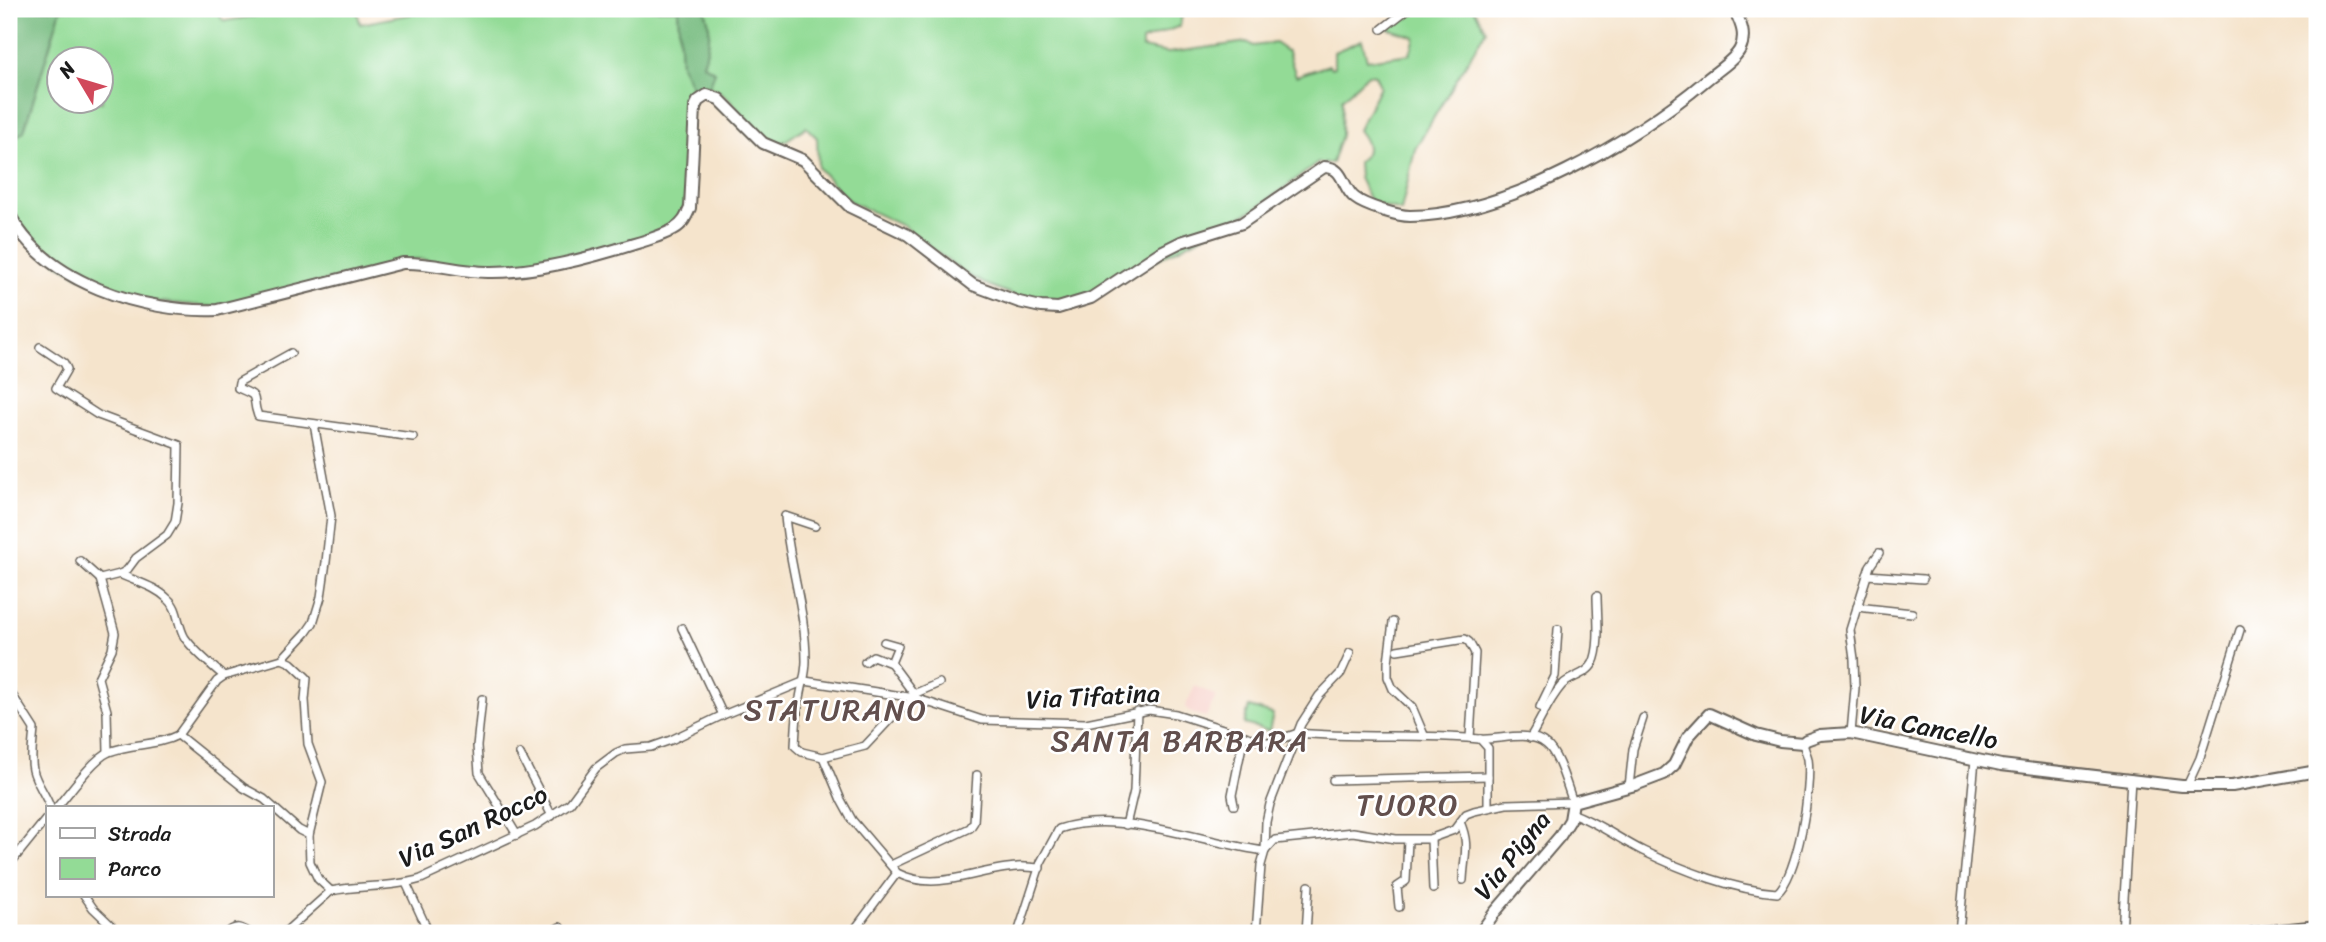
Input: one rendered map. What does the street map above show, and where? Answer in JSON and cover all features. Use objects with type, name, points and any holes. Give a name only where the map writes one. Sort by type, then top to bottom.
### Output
[{"type":"street","points":[[1382,29],[1408,9]]},
{"type":"street","points":[[9,213],[36,249],[52,265],[87,284],[154,306],[197,311],[225,309],[403,263],[417,262],[485,272],[520,271],[609,252],[677,228],[685,220],[690,208],[695,107],[698,100],[707,95],[719,99],[763,142],[803,160],[850,207],[908,235],[973,285],[1019,302],[1059,308],[1091,298],[1159,253],[1181,242],[1242,223],[1324,167],[1332,167],[1342,174],[1346,187],[1355,198],[1406,216],[1450,214],[1560,175],[1616,144],[1692,92],[1736,55],[1743,37],[1742,24],[1734,9]]},
{"type":"street","points":[[40,347],[64,363],[67,369],[56,387],[98,415],[179,445],[176,512],[167,535],[120,574],[100,579]]},
{"type":"street","points":[[291,353],[242,380],[238,388],[253,393],[256,413],[261,417],[413,437]]},
{"type":"street","points":[[58,806],[108,752],[155,743],[178,735],[217,681],[224,676],[282,659],[306,634],[313,623],[321,597],[331,516],[314,424]]},
{"type":"street","points":[[815,526],[785,516],[806,662],[794,746],[802,752],[822,757],[865,746],[914,696],[939,683]]},
{"type":"street","points":[[1852,733],[1856,688],[1850,630],[1867,575],[1879,553]]},
{"type":"street","points":[[79,561],[100,579],[115,633],[98,678],[107,711],[108,752]]},
{"type":"street","points":[[120,574],[152,587],[169,598],[176,607],[177,620],[186,638],[224,676]]},
{"type":"street","points":[[1867,575],[1923,579]]},
{"type":"street","points":[[1572,808],[1551,749],[1538,738],[1530,738],[1564,682],[1588,670],[1593,663],[1596,652],[1597,596]]},
{"type":"street","points":[[1857,607],[1912,613]]},
{"type":"street","points":[[1393,622],[1388,677],[1393,689],[1412,707],[1424,735]]},
{"type":"street","points":[[682,628],[723,715],[805,681]]},
{"type":"street","points":[[1546,709],[1540,707],[1555,676],[1558,629]]},
{"type":"street","points":[[2187,786],[2200,758],[2241,630]]},
{"type":"street","points":[[1397,650],[1465,639],[1469,642],[1475,653],[1471,738]]},
{"type":"street","points":[[884,642],[898,646],[891,663]]},
{"type":"street","points":[[1256,933],[1261,866],[1270,804],[1298,733],[1320,696],[1340,673],[1350,653]]},
{"type":"street","points":[[865,662],[873,656],[891,663],[914,696]]},
{"type":"street","points":[[282,659],[291,663],[307,678],[305,700],[308,744],[322,782],[309,835],[312,870],[331,891],[284,933]]},
{"type":"street","name":"Via Tifatina","points":[[805,681],[914,696],[982,720],[1086,723],[1149,710],[1176,714],[1244,737],[1272,742],[1298,733],[1333,736],[1530,738]]},
{"type":"street","points":[[9,690],[34,730],[33,772],[50,806]]},
{"type":"street","points":[[482,699],[477,746],[479,773],[517,835]]},
{"type":"street","points":[[1126,825],[1134,791],[1137,711]]},
{"type":"street","name":"Via Cancello","points":[[1572,808],[1664,774],[1674,765],[1688,737],[1709,714],[1780,741],[1803,743],[1821,736],[1852,733],[2001,765],[2187,786],[2232,786],[2317,771]]},
{"type":"street","name":"Via San Rocco","points":[[331,891],[421,879],[552,816],[570,803],[596,768],[625,748],[651,747],[723,715]]},
{"type":"street","points":[[1629,786],[1633,750],[1643,718]]},
{"type":"street","points":[[178,735],[244,788],[272,806]]},
{"type":"street","points":[[1234,805],[1232,795],[1244,737]]},
{"type":"street","points":[[1480,739],[1488,748],[1488,807]]},
{"type":"street","points":[[1265,851],[1275,840],[1353,832],[1408,840],[1431,839],[1454,830],[1466,814],[1506,804],[1572,808],[1642,850],[1711,879],[1777,893],[1789,877],[1802,832],[1809,762],[1803,743]]},
{"type":"street","points":[[520,754],[552,816]]},
{"type":"street","points":[[822,757],[852,820],[897,873],[925,881],[963,878],[1017,867],[1040,868]]},
{"type":"street","points":[[1959,933],[1975,760]]},
{"type":"street","points":[[891,865],[970,828],[974,822],[977,775]]},
{"type":"street","points":[[1333,780],[1488,776]]},
{"type":"street","points":[[2122,933],[2131,779]]},
{"type":"street","points":[[273,807],[299,830],[309,835]]},
{"type":"street","name":"Via Pigna","points":[[1480,933],[1560,836],[1570,820],[1572,808]]},
{"type":"street","points":[[9,865],[46,819]]},
{"type":"street","points":[[1018,933],[1040,868],[1059,830],[1086,822],[1126,825],[1265,851]]},
{"type":"street","points":[[1460,822],[1465,833],[1467,854],[1463,880]]},
{"type":"street","points":[[1431,839],[1433,889]]},
{"type":"street","points":[[1399,907],[1397,887],[1406,881],[1408,840]]},
{"type":"street","points":[[852,933],[897,873]]},
{"type":"street","points":[[406,883],[429,933]]},
{"type":"street","points":[[1306,933],[1309,886]]},
{"type":"street","points":[[86,898],[119,933]]},
{"type":"street","points":[[2252,933],[2317,926]]},
{"type":"street","points":[[227,933],[234,927],[240,927],[250,933]]},
{"type":"street","points":[[549,933],[560,927]]},
{"type":"shaded area","points":[[1195,686],[1216,696],[1206,717],[1191,713],[1185,707]]},
{"type":"green space","points":[[9,9],[61,9],[50,46],[46,46],[46,58],[24,131],[9,142]]},
{"type":"green space","points":[[61,9],[218,9],[225,21],[277,9],[357,9],[360,24],[438,9],[469,9],[469,13],[474,14],[501,9],[678,9],[681,65],[695,93],[691,99],[685,204],[680,217],[672,225],[654,234],[529,265],[483,269],[417,259],[216,307],[149,301],[87,280],[57,263],[19,224],[9,201],[9,142],[24,130],[46,58],[46,116],[116,116],[116,46],[50,46]]},
{"type":"green space","points":[[678,9],[704,9],[708,23],[708,43],[703,64],[715,72],[709,87],[706,86],[695,93],[681,65]]},
{"type":"green space","points":[[704,9],[1026,9],[1031,12],[1030,9],[1183,9],[1180,26],[1142,41],[1142,48],[1168,53],[1247,42],[1253,46],[1275,43],[1288,52],[1296,76],[1329,65],[1334,67],[1334,52],[1362,40],[1367,60],[1410,54],[1415,37],[1386,28],[1412,9],[1474,9],[1486,30],[1415,149],[1401,211],[1371,203],[1359,178],[1358,162],[1365,155],[1367,147],[1358,130],[1380,86],[1375,75],[1368,74],[1342,99],[1341,135],[1332,163],[1318,163],[1257,208],[1080,299],[1041,302],[1023,299],[962,272],[903,226],[849,201],[818,168],[817,138],[806,127],[778,146],[756,131],[732,102],[709,87],[715,72],[703,64],[709,36]]},
{"type":"green space","points":[[1249,707],[1273,714],[1269,731],[1244,724]]},
{"type":"district","name":"STATURANO","points":[[836,710]]},
{"type":"district","name":"SANTA BARBARA","points":[[1180,741]]},
{"type":"district","name":"TUORO","points":[[1408,805]]}]
